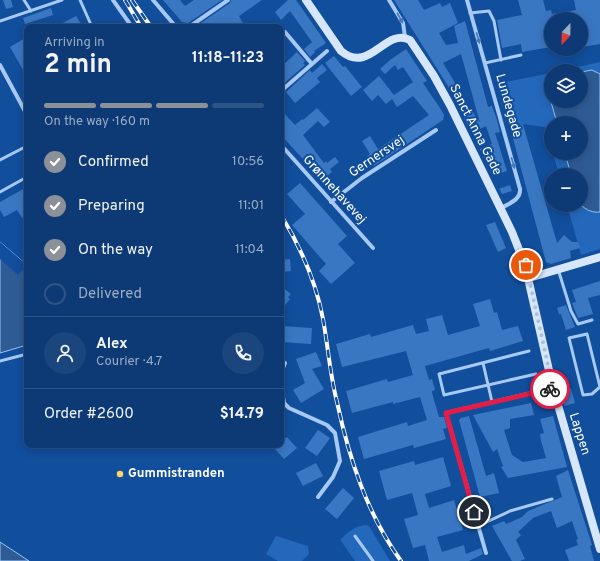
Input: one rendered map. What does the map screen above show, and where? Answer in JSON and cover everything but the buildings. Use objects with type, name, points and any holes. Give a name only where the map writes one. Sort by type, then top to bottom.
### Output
[{"type":"main road","points":[[306,0],[341,51],[354,59],[363,58],[397,38],[405,37]]},
{"type":"main road","name":"Sanct Anna Gade","points":[[405,37],[414,44],[434,76],[512,232],[529,278]]},
{"type":"main road","points":[[529,278],[600,257]]},
{"type":"main road","name":"Lappen","points":[[529,278],[553,388],[600,549]]},
{"type":"street","points":[[113,0],[130,24]]},
{"type":"street","points":[[153,0],[173,24]]},
{"type":"street","points":[[193,24],[228,0]]},
{"type":"street","name":"Sanct Anna Gade","points":[[389,0],[403,23],[405,37]]},
{"type":"street","name":"Lundegade","points":[[467,0],[521,194],[518,198],[500,208]]},
{"type":"street","points":[[285,32],[312,64]]},
{"type":"street","points":[[284,88],[328,51]]},
{"type":"street","points":[[0,65],[24,109]]},
{"type":"street","name":"Gernersvej","points":[[331,202],[362,178],[436,130]]},
{"type":"street","name":"Grønnehavevej","points":[[284,148],[373,248]]},
{"type":"street","points":[[486,553],[446,413],[553,388]]},
{"type":"street","points":[[284,402],[289,408],[327,425],[335,433],[340,461],[333,477],[318,497]]},
{"type":"lane","points":[[24,0],[31,11]]},
{"type":"lane","points":[[0,21],[62,0]]},
{"type":"lane","points":[[80,0],[91,24]]},
{"type":"lane","points":[[470,12],[489,11],[494,22],[501,60]]},
{"type":"lane","points":[[485,63],[521,55]]},
{"type":"lane","points":[[0,160],[24,148]]},
{"type":"lane","points":[[0,192],[24,179]]},
{"type":"lane","points":[[558,270],[571,311],[578,324],[592,320]]},
{"type":"lane","points":[[587,334],[600,387],[592,394],[584,395],[569,338],[587,334]]},
{"type":"lane","points":[[529,351],[439,374],[444,395],[536,374]]},
{"type":"lane","points":[[0,361],[24,355]]},
{"type":"lane","points":[[483,363],[492,402]]},
{"type":"lane","points":[[478,526],[510,511],[552,499]]},
{"type":"lane","points":[[355,536],[373,561]]},
{"type":"shaded area","points":[[600,62],[600,249],[581,255],[569,212],[588,212],[588,168],[557,168],[555,160],[588,160],[588,116],[544,116],[544,127],[523,124],[510,127],[505,82],[544,74],[544,108],[588,108],[588,65]]},
{"type":"shaded area","points":[[592,70],[600,74],[600,212],[588,210],[588,168],[569,168],[567,160],[588,160],[588,116],[555,116],[553,108],[588,108],[588,71]]},
{"type":"shaded area","points":[[0,242],[24,262],[24,346],[0,353]]},
{"type":"shaded area","points":[[366,525],[369,526],[390,561],[355,561],[341,541],[341,539],[352,529]]},
{"type":"shaded area","points":[[276,536],[308,546],[309,554],[302,561],[278,561],[266,554]]},
{"type":"shaded area","points":[[0,542],[29,561],[0,561]]},
{"type":"pier","points":[[0,242],[24,262],[24,268],[18,275],[0,259]]},
{"type":"railway","points":[[125,0],[139,24]]},
{"type":"railway","points":[[132,0],[149,24]]},
{"type":"railway","points":[[284,220],[301,252],[312,278],[320,305],[335,392],[347,444],[354,465],[378,524],[401,561]]},
{"type":"way so far","points":[[526,265],[553,388],[550,389]]},
{"type":"place","name":"Gummistranden","points":[[120,474]]},
{"type":"route","points":[[474,512],[446,413],[550,389]]}]
